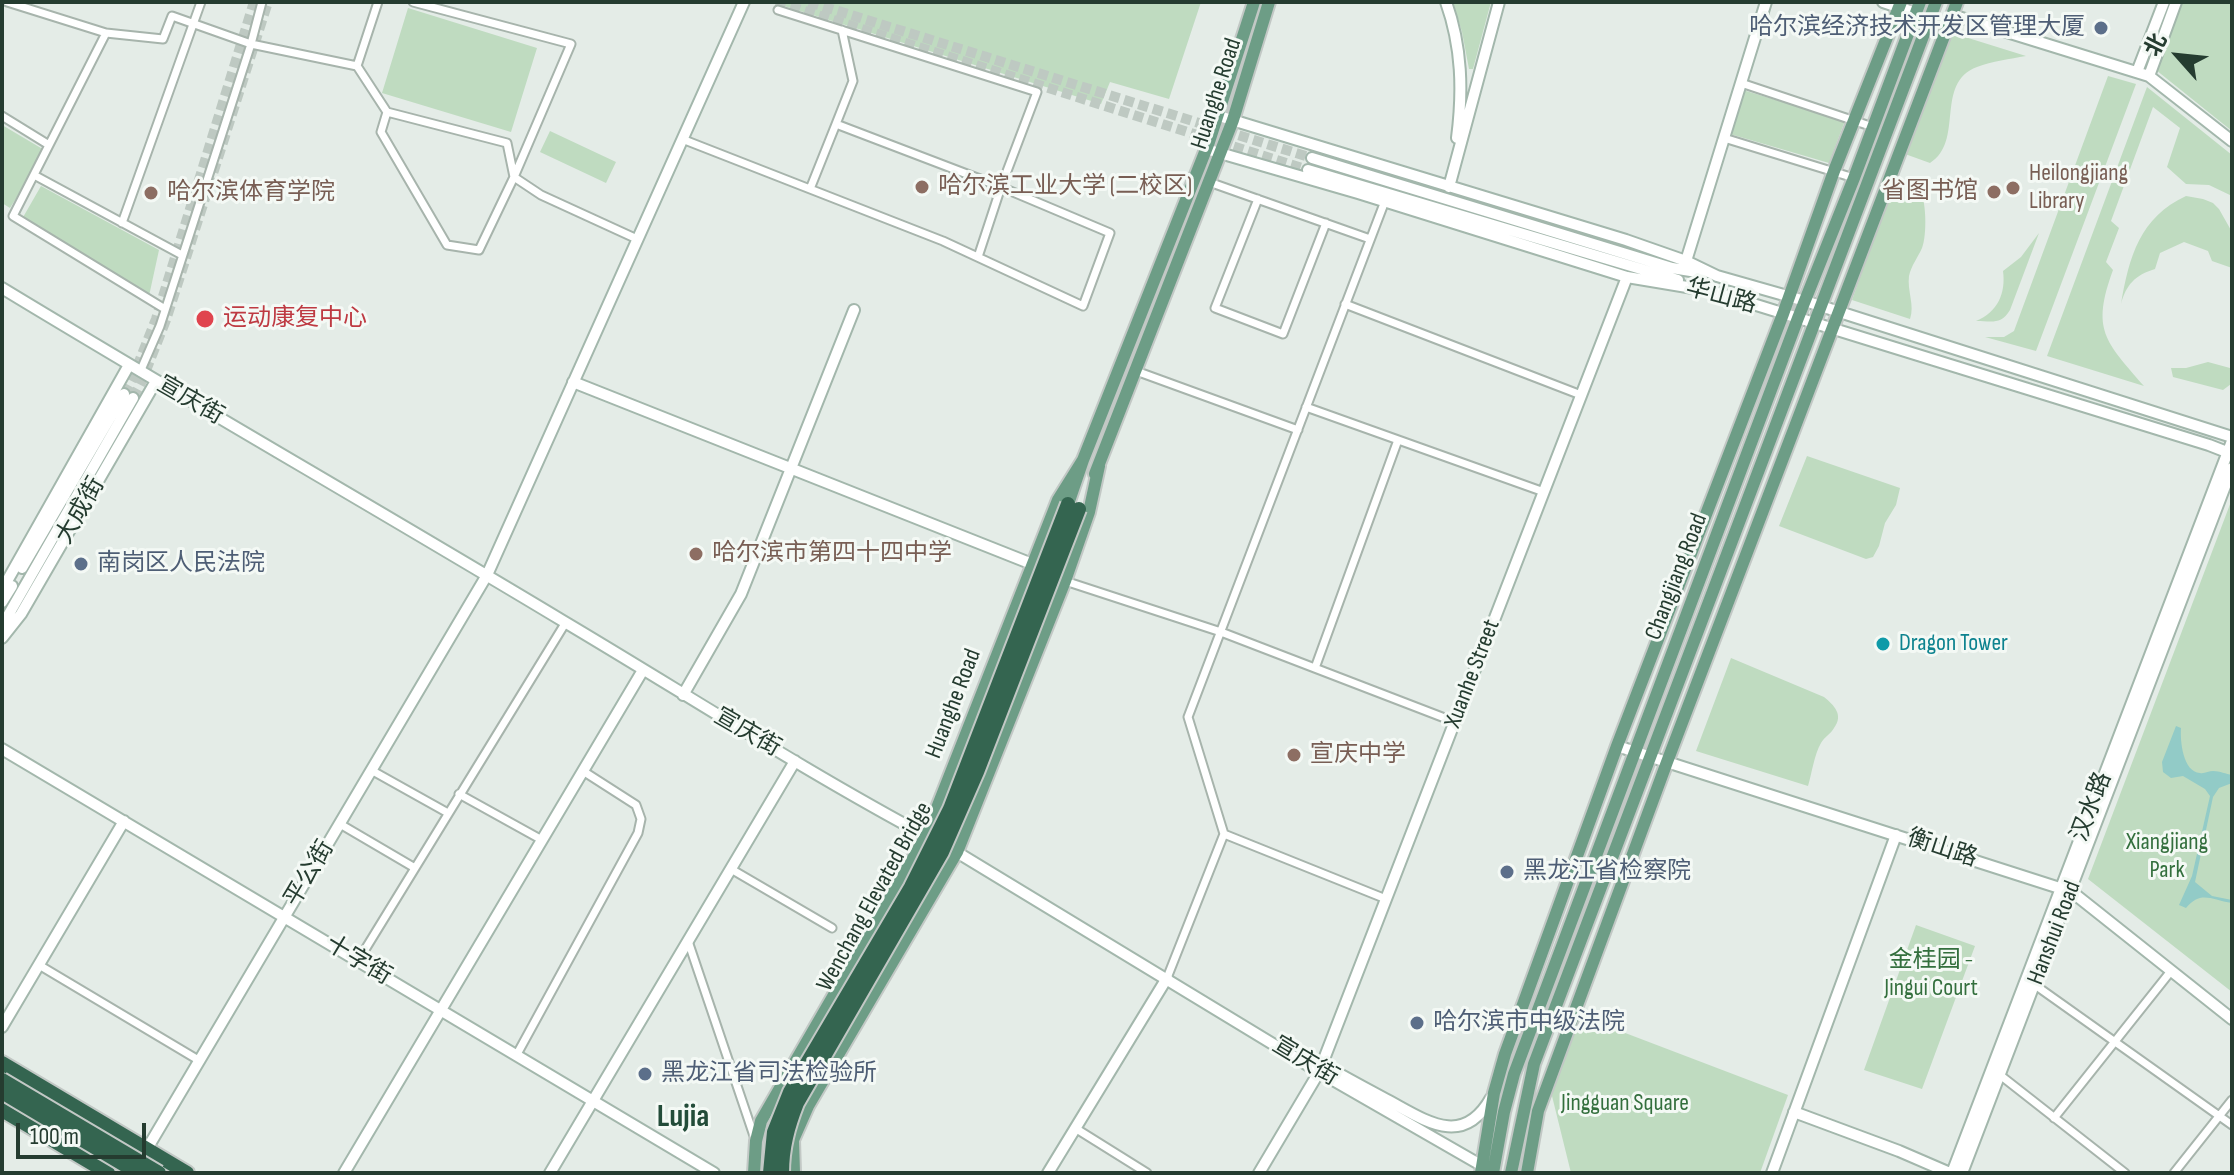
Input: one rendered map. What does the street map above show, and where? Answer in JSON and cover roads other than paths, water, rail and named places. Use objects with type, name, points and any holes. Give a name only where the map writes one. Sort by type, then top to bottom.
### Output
[{"type":"highway","name":"Wenchang Elevated Bridge","points":[[770,1173],[774,1132],[790,1092],[911,887],[950,809],[1074,507]]},
{"type":"highway","name":"Wenchang Elevated Bridge","points":[[782,1173],[784,1145],[797,1103],[921,891],[960,813],[1074,507]]},
{"type":"highway","points":[[2,1063],[187,1173]]},
{"type":"highway","points":[[2,1080],[159,1173]]},
{"type":"highway","points":[[2,1092],[136,1173]]},
{"type":"highway","points":[[2,1110],[108,1173]]},
{"type":"main road","name":"Huanghe Road","points":[[754,1173],[761,1121],[926,836],[1058,500],[1083,460],[1219,116],[1254,2]]},
{"type":"main road","name":"Huanghe Road","points":[[794,1173],[793,1140],[808,1106],[957,852],[1065,581],[1089,512],[1099,466],[1221,153],[1269,2]]},
{"type":"main road","name":"Changjiang Road","points":[[1511,1173],[1534,1064],[1936,2]]},
{"type":"main road","points":[[1481,1169],[1494,1093],[1505,1054],[1617,746],[1783,314],[1834,171],[1900,5]]},
{"type":"main road","name":"Changjiang Road","points":[[1494,1173],[1514,1074],[1918,8]]},
{"type":"main road","points":[[1527,1173],[1538,1111],[1831,328],[1955,8]]},
{"type":"main road","name":"Huanghe Road","points":[[1074,507],[1083,460]]},
{"type":"main road","name":"Huanghe Road","points":[[1074,507],[1099,466]]},
{"type":"street","points":[[7,2],[106,33],[163,39],[172,16],[251,44],[357,66],[387,112],[507,143],[514,177],[541,195],[637,239]]},
{"type":"street","points":[[122,223],[201,2]]},
{"type":"street","points":[[140,372],[160,326],[262,2]]},
{"type":"street","points":[[357,66],[378,2]]},
{"type":"street","points":[[387,112],[381,132],[447,245],[479,250],[571,44],[413,2]]},
{"type":"street","name":"平公街","points":[[136,1173],[487,575],[744,2]]},
{"type":"street","points":[[1446,2],[1458,41],[1461,65],[1453,173]]},
{"type":"street","points":[[1449,187],[1499,2]]},
{"type":"street","points":[[1686,261],[1766,2]]},
{"type":"street","points":[[1883,2],[1918,8]]},
{"type":"street","points":[[2143,74],[2164,2]]},
{"type":"street","points":[[2143,74],[2176,2]]},
{"type":"street","points":[[1955,8],[2143,74],[2232,141]]},
{"type":"street","points":[[778,10],[1037,92],[978,257]]},
{"type":"street","points":[[810,189],[853,81],[842,30]]},
{"type":"street","points":[[13,216],[106,33]]},
{"type":"street","points":[[1741,83],[1873,127]]},
{"type":"street","points":[[2,116],[49,145]]},
{"type":"street","name":"华山路","points":[[1219,116],[1686,261],[1717,276],[1805,301],[2232,439]]},
{"type":"street","points":[[682,139],[943,241],[1083,306],[1110,233],[1001,187],[836,124]]},
{"type":"street","points":[[1724,138],[1854,178]]},
{"type":"street","name":"华山路","points":[[1206,149],[1627,277],[1711,291],[2229,453]]},
{"type":"street","points":[[1312,158],[1672,268],[1717,276]]},
{"type":"street","points":[[1308,170],[1654,271],[1711,291]]},
{"type":"street","points":[[34,175],[182,255]]},
{"type":"street","points":[[1209,182],[1370,239]]},
{"type":"street","points":[[1258,199],[1215,308],[1283,334],[1326,223]]},
{"type":"street","points":[[1048,1173],[1167,978],[1224,834],[1188,717],[1385,201]]},
{"type":"street","points":[[2,210],[165,309]]},
{"type":"street","name":"Xuanhe Street","points":[[1259,1173],[1321,1068],[1627,277]]},
{"type":"street","name":"宣庆街","points":[[2,288],[566,622],[683,695],[957,852],[1321,1068],[1481,1169],[1494,1173]]},
{"type":"street","points":[[1345,304],[1581,395]]},
{"type":"street","points":[[683,695],[741,594],[854,310]]},
{"type":"street","name":"大成街","points":[[2,590],[129,365]]},
{"type":"street","points":[[1136,371],[1298,430]]},
{"type":"street","name":"大成街","points":[[2,638],[21,614],[156,381]]},
{"type":"street","points":[[573,382],[1032,564]]},
{"type":"street","name":"大成街","points":[[2,602],[128,396],[2,626]]},
{"type":"street","points":[[1306,407],[1544,492]]},
{"type":"street","name":"汉水路","points":[[1951,1173],[2067,890],[2232,439]]},
{"type":"street","points":[[1315,668],[1398,440]]},
{"type":"street","name":"Hanshui Road","points":[[1962,1173],[2035,985],[2067,890],[2232,468]]},
{"type":"street","points":[[1065,581],[1221,632],[1455,722]]},
{"type":"street","points":[[358,961],[566,622]]},
{"type":"street","points":[[344,1173],[643,670]]},
{"type":"street","name":"衡山路","points":[[1617,746],[2067,890],[2232,1019]]},
{"type":"street","name":"十字街","points":[[2,749],[714,1173]]},
{"type":"street","points":[[550,1173],[795,761]]},
{"type":"street","points":[[371,770],[448,813]]},
{"type":"street","points":[[516,1056],[638,833],[641,819],[636,805],[583,771]]},
{"type":"street","points":[[459,794],[542,840]]},
{"type":"street","points":[[2,1027],[124,821]]},
{"type":"street","points":[[340,824],[415,868]]},
{"type":"street","points":[[1224,834],[1386,899]]},
{"type":"street","points":[[1772,1173],[1896,835]]},
{"type":"street","points":[[731,869],[832,928]]},
{"type":"street","points":[[688,941],[756,1141]]},
{"type":"street","points":[[39,965],[200,1061]]},
{"type":"street","points":[[2054,1118],[2171,971]]},
{"type":"street","points":[[2035,985],[2232,1125]]},
{"type":"street","points":[[1321,1068],[1437,1126],[1464,1125],[1473,1120],[1483,1113],[1494,1093]]},
{"type":"street","points":[[2000,1075],[2125,1173]]},
{"type":"street","points":[[2174,1173],[2232,1100]]},
{"type":"street","points":[[1794,1112],[1951,1173]]},
{"type":"street","points":[[1075,1128],[1147,1173]]},
{"type":"water","points":[[2176,726],[2181,728],[2186,762],[2194,771],[2232,775],[2232,783],[2219,788],[2213,797],[2195,882],[2212,896],[2232,900],[2232,903],[2202,898],[2191,902],[2186,908],[2179,905],[2192,876],[2210,796],[2205,789],[2183,776],[2171,778],[2163,772],[2162,762]]},
{"type":"tunnel","points":[[124,394],[156,319],[254,2]]},
{"type":"tunnel","points":[[133,398],[166,320],[268,2]]},
{"type":"tunnel","points":[[776,2],[1308,170]]},
{"type":"tunnel","points":[[809,2],[1312,158]]},
{"type":"place","name":"哈尔滨经济技术开发区管理大厦","points":[[2101,28]]},
{"type":"place","name":"哈尔滨工业大学 (二校区)","points":[[922,187]]},
{"type":"place","name":"Heilongjiang Library","points":[[2013,188]]},
{"type":"place","name":"省图书馆","points":[[1994,192]]},
{"type":"place","name":"哈尔滨体育学院","points":[[151,193]]},
{"type":"place","name":"运动康复中心","points":[[205,319]]},
{"type":"place","name":"哈尔滨市第四十四中学","points":[[696,554]]},
{"type":"place","name":"南岗区人民法院","points":[[81,564]]},
{"type":"place","name":"Dragon Tower","points":[[1883,644]]},
{"type":"place","name":"宣庆中学","points":[[1294,755]]},
{"type":"place","name":"黑龙江省检察院","points":[[1507,872]]},
{"type":"place","name":"哈尔滨市中级法院","points":[[1417,1023]]},
{"type":"place","name":"黑龙江省司法检验所","points":[[645,1074]]},
{"type":"district","name":"Lujia","points":[[683,1118]]},
{"type":"park label","name":"Xiangjiang Park","points":[[2167,857]]},
{"type":"park label","name":"金桂园 - Jingui Court","points":[[1931,975]]},
{"type":"park label","name":"Jingguan Square","points":[[1625,1104]]}]
